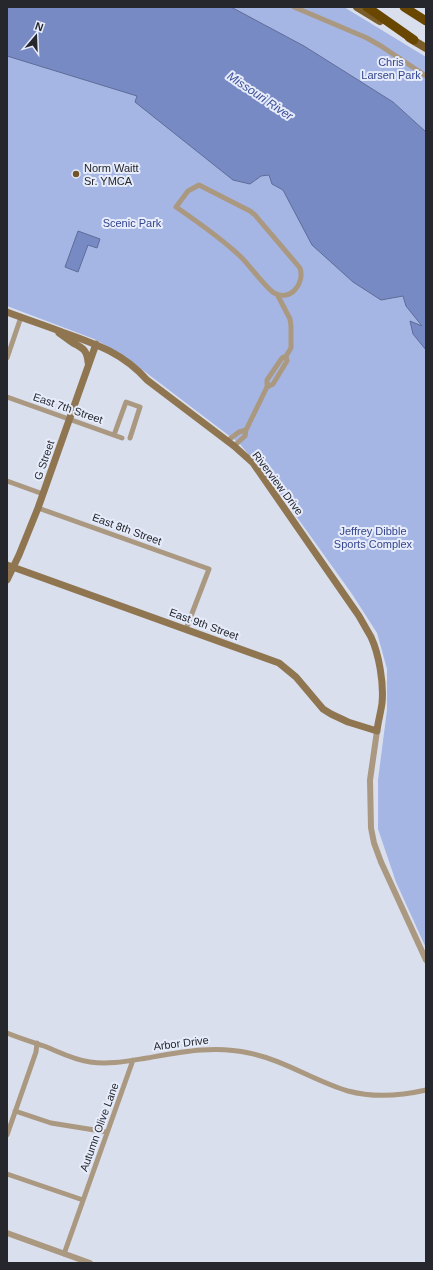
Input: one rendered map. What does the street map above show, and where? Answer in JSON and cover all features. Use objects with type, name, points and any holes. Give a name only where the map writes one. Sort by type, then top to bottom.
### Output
[{"type":"highway","points":[[367,7],[414,40]]},
{"type":"highway","points":[[404,7],[426,21]]},
{"type":"main road","points":[[357,7],[426,48]]},
{"type":"main road","name":"Riverview Drive","points":[[7,312],[96,344],[121,357],[139,370],[148,380],[234,446],[253,464],[371,637],[375,647],[380,670],[382,693],[382,702],[377,730]]},
{"type":"main road","points":[[56,330],[83,349],[88,355],[88,366]]},
{"type":"main road","name":"G Street","points":[[7,580],[10,566],[38,508],[96,344]]},
{"type":"main road","name":"East 9th Street","points":[[10,566],[279,663],[296,676],[323,709],[348,722],[377,730]]},
{"type":"street","points":[[294,7],[364,37],[381,46],[426,76]]},
{"type":"street","points":[[234,446],[245,436],[246,430],[267,387],[273,384],[287,361],[286,356],[291,348],[290,319],[277,294],[270,289],[248,264],[208,229],[176,207],[188,191],[199,185],[250,211],[295,261],[301,274],[297,288],[290,294],[277,294]]},
{"type":"street","points":[[7,358],[21,317]]},
{"type":"street","name":"East 7th Street","points":[[7,397],[122,438]]},
{"type":"street","points":[[114,435],[126,402],[140,406],[130,438]]},
{"type":"street","points":[[227,441],[239,432],[246,430]]},
{"type":"street","points":[[7,481],[43,494]]},
{"type":"street","name":"East 8th Street","points":[[38,508],[209,569],[186,629]]},
{"type":"street","points":[[377,730],[370,780],[371,828],[374,843],[380,862],[426,960]]},
{"type":"street","name":"Arbor Drive","points":[[7,1033],[72,1058],[90,1062],[115,1063],[197,1050],[230,1050],[271,1059],[348,1091],[364,1094],[395,1096],[426,1090]]},
{"type":"street","points":[[7,1135],[36,1052],[37,1044]]},
{"type":"street","name":"Autumn Olive Lane","points":[[64,1254],[133,1060]]},
{"type":"street","points":[[15,1111],[51,1123],[107,1132]]},
{"type":"street","points":[[7,1174],[83,1200]]},
{"type":"street","points":[[7,1233],[90,1263]]},
{"type":"green space","name":"Chris Larsen Park","points":[[231,7],[344,7],[426,57],[426,132],[393,102],[304,46]]},
{"type":"green space","name":"Scenic Park","points":[[7,47],[118,64],[392,255],[426,300],[426,948],[396,882],[378,829],[378,780],[387,710],[387,669],[377,633],[352,594],[276,488],[240,444],[123,355],[94,339],[7,306]]},
{"type":"water","name":"Missouri River","points":[[7,7],[231,7],[304,46],[393,102],[426,132],[426,350],[413,334],[410,321],[422,326],[406,306],[403,296],[381,300],[353,282],[312,245],[283,190],[272,184],[269,175],[261,176],[250,184],[233,180],[135,102],[137,96],[7,56]]},
{"type":"water","points":[[78,231],[100,239],[97,248],[88,245],[78,272],[65,267]]},
{"type":"place","name":"Norm Waitt Sr. YMCA","points":[[76,174]]},
{"type":"park label","name":"Jeffrey Dibble Sports Complex","points":[[373,537]]}]
